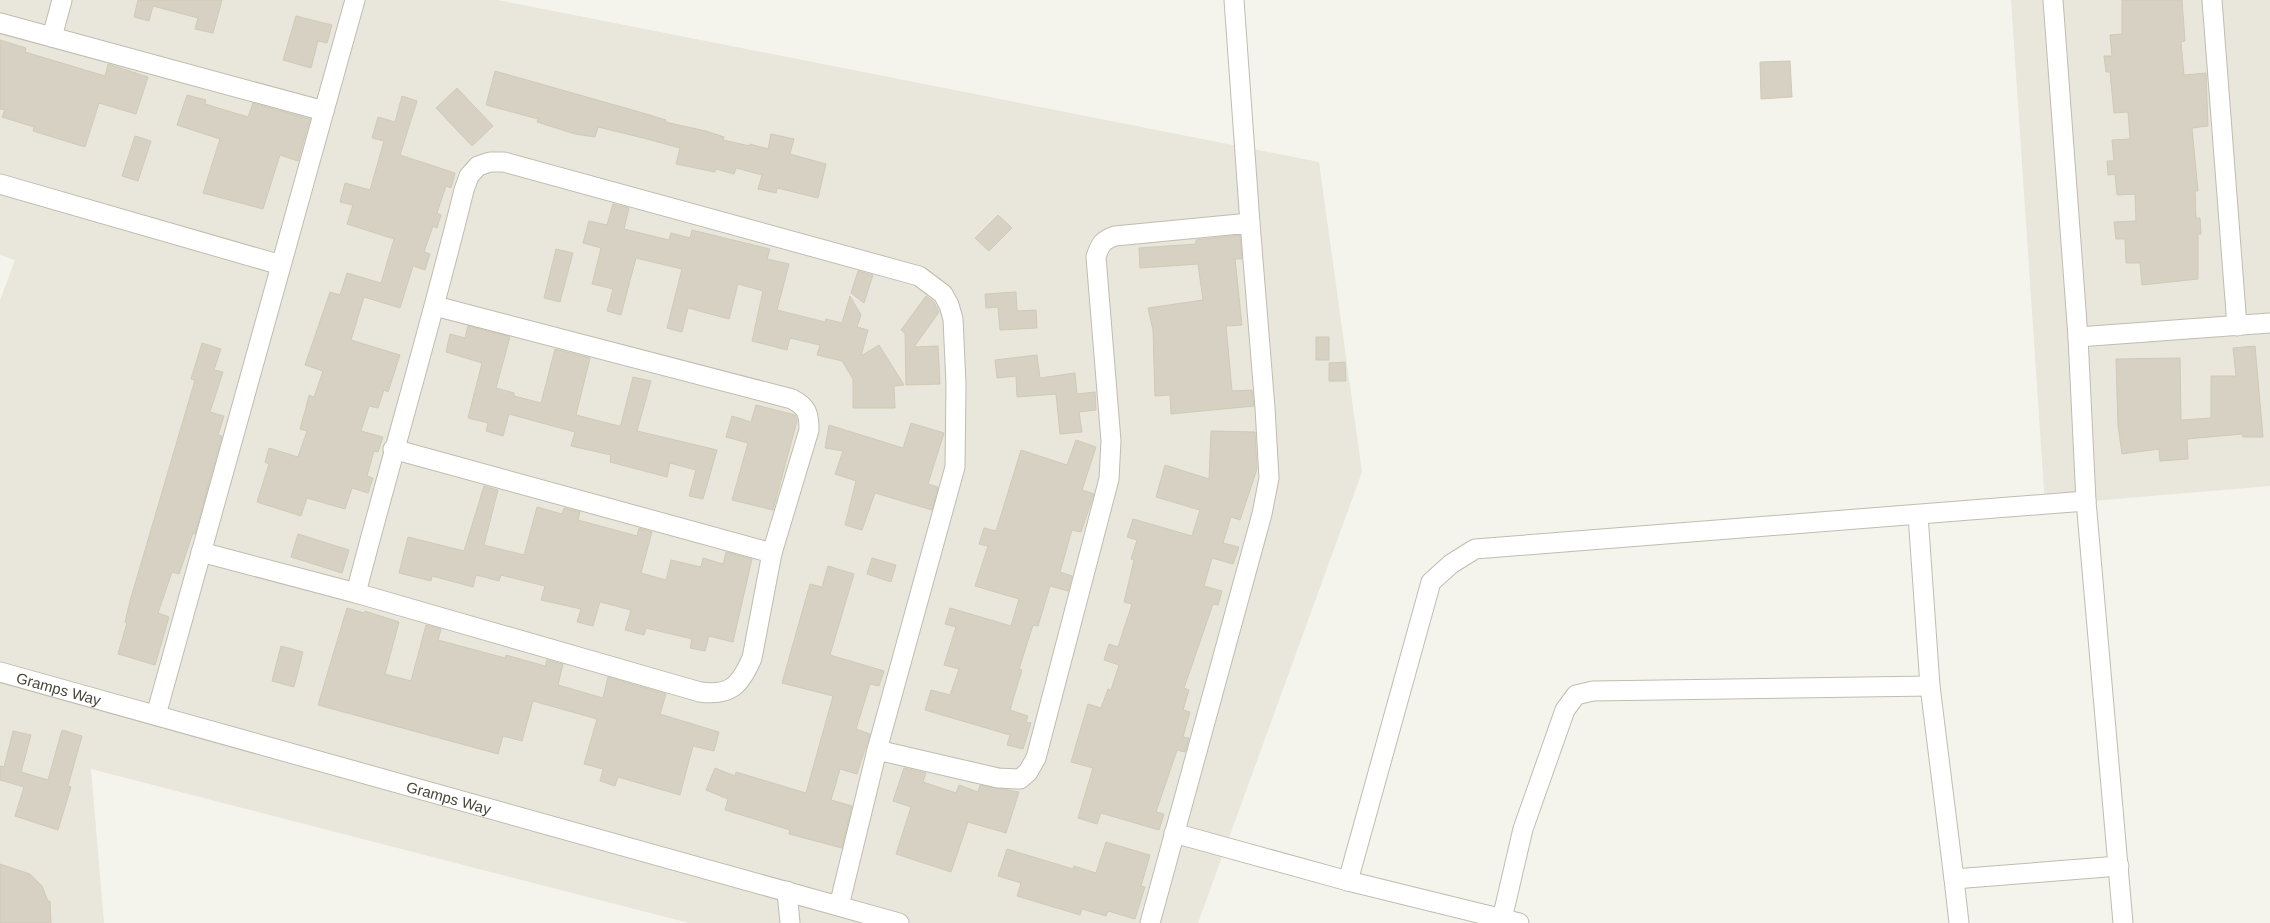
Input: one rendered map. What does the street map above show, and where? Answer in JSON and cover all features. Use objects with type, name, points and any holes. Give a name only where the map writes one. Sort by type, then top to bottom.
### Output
[{"type":"street","points":[[52,37],[62,0]]},
{"type":"street","points":[[156,715],[355,0]]},
{"type":"street","points":[[1150,923],[1262,514],[1269,478],[1234,0]]},
{"type":"street","points":[[2053,0],[2078,337],[2086,501],[2119,866],[2122,923]]},
{"type":"street","points":[[2212,0],[2237,326]]},
{"type":"street","points":[[0,23],[324,111]]},
{"type":"street","points":[[356,593],[393,449],[435,306],[469,176],[478,166],[490,162],[524,166],[582,184],[919,276],[943,294],[949,304],[953,319],[956,384],[955,467],[877,750],[839,906]]},
{"type":"street","points":[[0,184],[281,264]]},
{"type":"street","points":[[877,750],[998,778],[1020,779],[1028,772],[1036,758],[1108,479],[1111,441],[1096,257],[1099,246],[1104,240],[1115,236],[1250,222]]},
{"type":"street","points":[[201,552],[356,593],[700,692],[718,694],[739,682],[752,658],[772,553],[809,430],[808,412],[802,404],[792,399],[435,306]]},
{"type":"street","points":[[2078,337],[2270,323]]},
{"type":"street","points":[[393,449],[772,553]]},
{"type":"street","points":[[1348,881],[1431,582],[1451,564],[1475,550],[2086,501]]},
{"type":"street","points":[[1918,515],[1930,686],[1959,923]]},
{"type":"street","name":"Gramps Way","points":[[0,672],[899,923]]},
{"type":"street","points":[[1174,833],[1348,881],[1510,921],[1523,829],[1565,710],[1576,695],[1613,691],[1930,686]]},
{"type":"street","points":[[1954,879],[2119,866]]},
{"type":"street","points":[[787,891],[790,923]]},
{"type":"shaded area","points":[[0,0],[498,0],[1319,162],[1362,472],[1198,923],[689,923],[91,769],[104,923],[0,923],[0,300],[15,260],[0,255]]},
{"type":"shaded area","points":[[2011,0],[2270,0],[2270,486],[2045,505]]},
{"type":"building","points":[[138,0],[222,0],[213,33],[195,29],[198,18],[153,6],[149,21],[134,17]]},
{"type":"building","points":[[2122,0],[2182,0],[2185,41],[2181,42],[2184,75],[2206,73],[2208,126],[2192,128],[2198,191],[2195,191],[2196,218],[2200,218],[2201,234],[2198,234],[2198,279],[2142,285],[2140,263],[2126,263],[2125,239],[2116,239],[2114,222],[2136,221],[2135,194],[2117,195],[2115,174],[2108,175],[2107,161],[2114,161],[2112,140],[2130,139],[2128,112],[2114,113],[2110,72],[2106,72],[2104,56],[2112,56],[2110,35],[2122,34]]},
{"type":"building","points":[[296,16],[332,25],[327,43],[318,41],[311,68],[283,60]]},
{"type":"building","points":[[0,40],[26,48],[25,52],[105,76],[108,64],[148,77],[136,114],[99,103],[85,147],[33,131],[34,127],[2,117],[5,110],[0,109]]},
{"type":"building","points":[[1790,61],[1792,97],[1761,99],[1760,62]]},
{"type":"building","points":[[495,71],[643,113],[666,120],[665,122],[706,131],[724,137],[723,140],[768,149],[771,134],[794,139],[790,154],[826,164],[818,198],[777,188],[776,193],[758,189],[762,175],[736,168],[734,174],[716,169],[715,172],[676,164],[680,148],[598,127],[595,137],[575,134],[537,122],[538,119],[486,105]]},
{"type":"building","points":[[457,88],[493,126],[472,146],[436,108]]},
{"type":"building","points":[[187,95],[206,100],[205,104],[248,117],[253,103],[310,119],[298,161],[280,155],[263,209],[203,193],[220,139],[177,125]]},
{"type":"building","points":[[402,96],[417,101],[400,155],[455,173],[451,188],[446,186],[437,213],[441,215],[437,228],[433,226],[424,252],[430,254],[425,270],[413,266],[400,308],[364,297],[351,340],[400,355],[388,392],[384,390],[378,408],[369,406],[361,431],[383,437],[378,452],[374,451],[367,476],[373,478],[368,493],[352,488],[345,509],[307,498],[301,516],[257,502],[269,464],[265,462],[269,448],[298,457],[307,431],[300,429],[309,395],[314,397],[323,371],[305,365],[330,292],[340,295],[347,273],[381,283],[394,239],[347,224],[353,205],[340,202],[345,183],[370,190],[384,141],[372,138],[378,117],[395,122]]},
{"type":"building","points":[[135,136],[151,141],[138,181],[122,176]]},
{"type":"building","points":[[613,204],[629,208],[624,229],[669,240],[671,233],[690,238],[692,230],[770,249],[767,259],[789,264],[777,310],[825,322],[826,319],[842,323],[850,296],[861,315],[857,327],[868,330],[861,356],[879,345],[904,385],[894,386],[895,408],[853,408],[853,379],[842,361],[817,355],[820,345],[790,338],[787,350],[752,341],[763,291],[738,284],[729,319],[688,308],[682,332],[667,328],[682,269],[636,258],[621,315],[607,311],[613,289],[592,284],[601,248],[583,243],[589,221],[607,225]]},
{"type":"building","points":[[998,215],[1012,228],[989,251],[975,238]]},
{"type":"building","points":[[1240,235],[1242,259],[1235,259],[1242,325],[1226,326],[1232,391],[1252,390],[1254,406],[1171,414],[1170,395],[1155,396],[1153,330],[1148,308],[1203,300],[1198,264],[1140,268],[1139,248],[1196,244],[1196,240]]},
{"type":"building","points":[[556,249],[573,253],[560,302],[544,298]]},
{"type":"building","points":[[858,271],[873,275],[864,303],[851,293]]},
{"type":"building","points":[[1016,292],[1017,311],[1036,310],[1037,328],[1000,330],[998,307],[986,308],[985,294]]},
{"type":"building","points":[[926,296],[934,302],[939,312],[914,347],[938,346],[940,384],[906,385],[905,333],[901,330]]},
{"type":"building","points":[[468,326],[510,337],[496,388],[514,393],[514,396],[541,403],[555,349],[590,358],[576,415],[619,426],[633,377],[651,381],[637,431],[717,450],[703,499],[689,496],[696,470],[670,463],[667,477],[610,462],[611,455],[571,446],[575,432],[509,414],[503,436],[486,431],[488,423],[468,418],[482,363],[446,352],[450,334],[465,338]]},
{"type":"building","points":[[1316,337],[1329,337],[1329,360],[1316,360]]},
{"type":"building","points":[[202,343],[221,349],[214,370],[223,372],[210,412],[224,416],[218,435],[222,436],[195,534],[193,533],[179,574],[172,572],[158,613],[169,617],[155,665],[118,654],[127,623],[125,622],[130,601],[195,380],[191,379]]},
{"type":"building","points":[[2255,346],[2263,437],[2243,437],[2242,434],[2187,439],[2188,459],[2160,461],[2159,449],[2122,454],[2118,425],[2116,359],[2180,358],[2181,420],[2211,418],[2211,376],[2236,376],[2233,348]]},
{"type":"building","points":[[1037,355],[1040,378],[1075,373],[1077,394],[1095,392],[1096,410],[1079,412],[1082,432],[1060,434],[1056,394],[1017,397],[1016,376],[997,378],[995,360]]},
{"type":"building","points":[[1345,362],[1346,381],[1329,381],[1329,363]]},
{"type":"building","points":[[756,405],[795,415],[797,421],[773,510],[732,500],[748,443],[726,437],[732,416],[751,422]]},
{"type":"building","points":[[911,423],[944,433],[928,484],[938,487],[932,510],[875,493],[862,530],[845,525],[856,481],[835,474],[843,451],[825,448],[829,425],[903,448]]},
{"type":"building","points":[[1211,431],[1255,432],[1257,469],[1240,520],[1231,517],[1223,543],[1239,547],[1233,564],[1212,558],[1204,586],[1222,591],[1218,605],[1213,604],[1184,688],[1189,690],[1183,710],[1190,712],[1183,737],[1189,738],[1185,752],[1177,750],[1156,812],[1164,814],[1159,830],[1101,813],[1097,824],[1078,818],[1093,768],[1071,762],[1088,704],[1101,708],[1108,689],[1111,690],[1119,665],[1104,660],[1109,644],[1118,647],[1132,604],[1124,602],[1134,560],[1131,559],[1137,540],[1127,537],[1133,519],[1192,536],[1200,510],[1156,497],[1165,465],[1209,479]]},
{"type":"building","points":[[1076,440],[1096,447],[1082,490],[1094,494],[1081,532],[1072,530],[1060,572],[1072,576],[1068,591],[1050,586],[1038,626],[1033,625],[1019,669],[1022,670],[1010,710],[1028,716],[1026,722],[1031,723],[1023,749],[1007,745],[1010,735],[925,710],[931,690],[950,695],[959,669],[944,665],[956,627],[945,624],[950,608],[1011,626],[1019,599],[975,586],[988,546],[979,544],[984,528],[996,531],[1021,450],[1067,465]]},
{"type":"building","points":[[484,486],[498,490],[484,545],[524,555],[537,507],[562,514],[564,508],[580,512],[578,520],[637,536],[639,528],[652,532],[641,573],[666,580],[671,560],[701,567],[703,558],[723,564],[726,552],[752,559],[733,642],[709,636],[705,651],[690,648],[692,639],[646,628],[644,635],[625,630],[631,610],[600,602],[593,626],[577,622],[581,609],[541,600],[545,586],[501,575],[499,581],[476,575],[473,587],[432,576],[431,581],[399,573],[408,537],[464,551]]},
{"type":"building","points":[[298,534],[349,550],[342,573],[291,557]]},
{"type":"building","points":[[872,558],[896,565],[891,582],[867,574]]},
{"type":"building","points":[[828,566],[854,574],[830,655],[884,671],[879,686],[870,684],[856,729],[870,734],[857,774],[840,769],[831,800],[852,806],[842,848],[789,834],[790,830],[725,810],[728,799],[706,790],[715,768],[735,776],[736,772],[806,793],[833,696],[782,683],[810,584],[822,587]]},
{"type":"building","points":[[347,608],[364,613],[365,611],[399,622],[385,674],[411,681],[426,625],[441,629],[438,640],[505,658],[506,655],[545,666],[547,660],[563,664],[558,685],[603,698],[608,677],[666,694],[660,714],[719,732],[714,751],[693,746],[680,795],[618,777],[615,786],[600,781],[603,769],[584,764],[597,719],[533,701],[522,741],[503,736],[498,754],[318,705]]},
{"type":"building","points":[[281,646],[303,652],[294,687],[272,681]]},
{"type":"building","points":[[62,730],[82,736],[68,786],[71,787],[58,830],[15,816],[24,787],[0,780],[0,766],[4,767],[13,731],[31,735],[21,772],[48,780]]},
{"type":"building","points":[[904,768],[926,773],[923,782],[956,793],[959,785],[978,792],[980,785],[1019,792],[1006,833],[968,822],[951,872],[896,854],[911,807],[893,801]]},
{"type":"building","points":[[1106,842],[1150,855],[1141,886],[1145,887],[1135,919],[1108,911],[1106,916],[1082,909],[1080,915],[1017,896],[1021,883],[998,876],[1007,849],[1073,869],[1074,866],[1096,873]]},
{"type":"building","points":[[0,864],[30,874],[42,886],[48,901],[50,901],[51,923],[0,923]]}]
